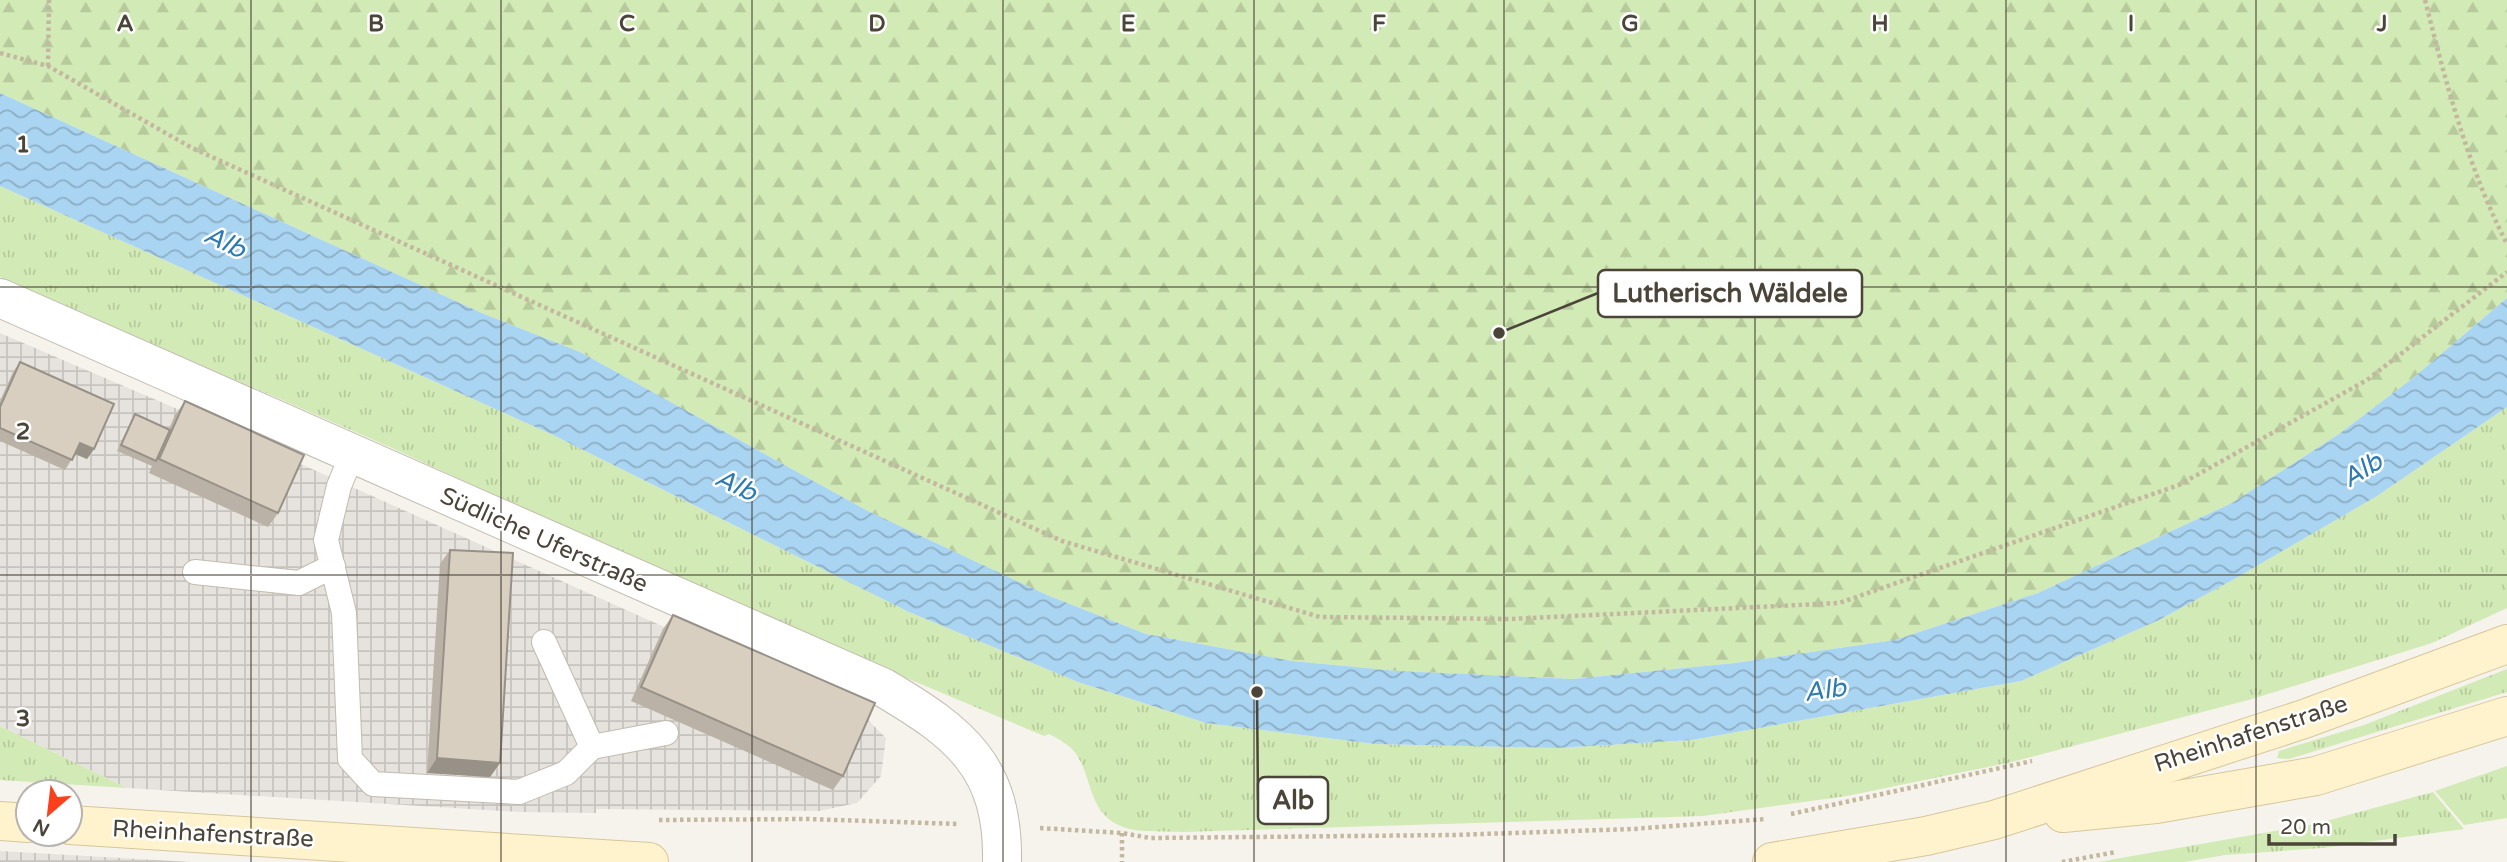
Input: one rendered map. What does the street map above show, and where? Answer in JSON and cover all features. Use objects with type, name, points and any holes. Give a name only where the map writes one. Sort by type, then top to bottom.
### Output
[{"type":"main road","name":"Rheinhafenstraße","points":[[1772,862],[1926,836],[1994,820],[2304,719],[2507,644]]},
{"type":"main road","name":"Rheinhafenstraße","points":[[1994,820],[2156,804],[2316,776],[2507,716]]},
{"type":"main road","name":"Rheinhafenstraße","points":[[84,826],[649,862]]},
{"type":"street","name":"Südliche Uferstraße","points":[[0,298],[884,688],[951,733],[975,760],[992,788],[1003,825],[1002,862]]},
{"type":"lane","points":[[352,455],[339,486],[326,540],[344,612],[349,759],[373,784],[519,792],[566,773],[592,747],[666,733]]},
{"type":"lane","points":[[195,572],[299,583],[333,566]]},
{"type":"lane","points":[[544,642],[592,747]]},
{"type":"path","points":[[48,66],[49,0]]},
{"type":"path","points":[[2426,0],[2447,88],[2493,216],[2507,244]]},
{"type":"path","points":[[0,53],[48,66],[192,148],[1062,541],[1320,617],[1511,620],[1839,603],[2179,485],[2367,380],[2507,272]]},
{"type":"path","points":[[1790,814],[1923,788],[2045,758]]},
{"type":"path","points":[[1122,862],[1122,833],[1150,838],[1454,835],[1633,829],[1776,817]]},
{"type":"shaded area","points":[[0,333],[196,417],[865,717],[886,738],[881,776],[857,803],[819,811],[596,809],[596,813],[519,812],[127,788],[0,726]]},
{"type":"shaded area","points":[[0,851],[191,862],[0,862]]},
{"type":"green space","points":[[0,0],[2507,0],[2507,298],[2413,378],[2339,434],[2232,503],[2038,593],[1895,640],[1735,663],[1573,679],[1398,671],[1292,661],[1146,634],[1047,595],[868,511],[580,352],[484,314],[0,93]]},
{"type":"green space","points":[[0,186],[551,434],[909,612],[1078,682],[1206,723],[1375,744],[1557,748],[1692,740],[2021,681],[2159,620],[2238,577],[2377,496],[2507,407],[2507,608],[2432,643],[2252,699],[2012,762],[1847,796],[1703,816],[1182,832],[1137,830],[1123,827],[1104,814],[1093,796],[1075,753],[1065,743],[1049,734],[1044,736],[736,606],[392,448],[0,277]]},
{"type":"green space","points":[[2507,669],[2507,692],[2289,759],[2277,758],[2279,751],[2364,725]]},
{"type":"green space","points":[[0,726],[127,788],[84,785],[84,778],[0,780]]},
{"type":"green space","points":[[2507,766],[2507,818],[2464,825],[2435,791]]},
{"type":"green space","points":[[2433,792],[2464,829],[2322,848],[2225,855],[2184,862],[2098,862],[2315,824]]},
{"type":"water","points":[[0,93],[484,314],[580,352],[868,511],[1047,595],[1146,634],[1292,661],[1398,671],[1573,679],[1735,663],[1895,640],[2038,593],[2232,503],[2339,434],[2413,378],[2507,298],[2507,407],[2377,496],[2238,577],[2159,620],[2021,681],[1692,740],[1557,748],[1375,744],[1206,723],[1078,682],[909,612],[551,434],[0,186]]},
{"type":"building","points":[[20,362],[114,404],[94,449],[80,443],[72,460],[0,428],[0,407]]},
{"type":"building","points":[[185,401],[304,455],[278,513],[159,459]]},
{"type":"building","points":[[135,414],[170,430],[156,461],[121,445]]},
{"type":"building","points":[[450,550],[513,553],[500,763],[437,758]]},
{"type":"building","points":[[673,615],[875,703],[843,776],[641,687]]},
{"type":"place","name":"Lutherisch Wäldele","points":[[1499,333]]},
{"type":"place","name":"Alb","points":[[1257,692]]}]
